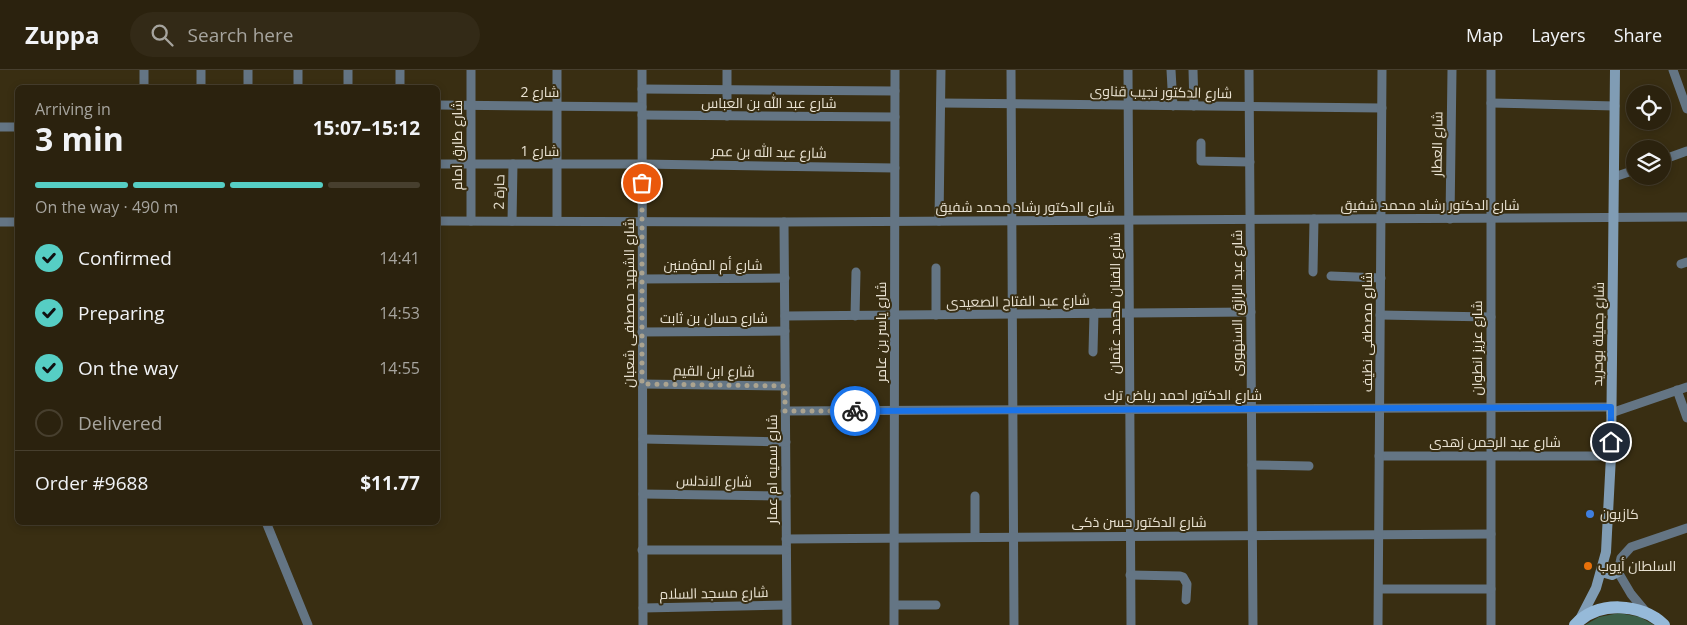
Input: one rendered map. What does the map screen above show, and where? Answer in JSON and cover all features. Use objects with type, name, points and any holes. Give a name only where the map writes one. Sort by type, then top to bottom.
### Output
[{"type":"main road","name":"شارع جميلة بوحريد","points":[[1577,623],[1596,588],[1606,552],[1611,456],[1615,70]]},
{"type":"main road","points":[[1602,571],[1612,576],[1618,572]]},
{"type":"main road","points":[[1577,623],[1594,612],[1611,608],[1629,608],[1646,613],[1664,625]]},
{"type":"street","points":[[144,70],[144,85]]},
{"type":"street","points":[[201,70],[201,85]]},
{"type":"street","points":[[248,70],[248,85]]},
{"type":"street","points":[[298,70],[298,85]]},
{"type":"street","points":[[348,70],[348,85]]},
{"type":"street","points":[[400,70],[400,85]]},
{"type":"street","name":"شارع طارق امام","points":[[471,70],[471,221]]},
{"type":"street","points":[[557,70],[557,221]]},
{"type":"street","name":"شارع الشهيد مصطفى شعبان","points":[[642,70],[643,625]]},
{"type":"street","points":[[727,70],[727,116]]},
{"type":"street","name":"شارع ياسر بن عامر","points":[[894,625],[895,70]]},
{"type":"street","points":[[939,221],[941,70]]},
{"type":"street","points":[[1011,70],[1014,625]]},
{"type":"street","name":"شارع الفنان محمد عثمان","points":[[1128,70],[1131,625]]},
{"type":"street","points":[[1171,70],[1173,106]]},
{"type":"street","points":[[1193,70],[1194,106]]},
{"type":"street","name":"شارع عبد الرازق السنهورى","points":[[1249,70],[1253,625]]},
{"type":"street","name":"شارع مصطفى نظيف","points":[[1378,625],[1382,70]]},
{"type":"street","name":"شارع العطار","points":[[1450,219],[1452,70]]},
{"type":"street","name":"شارع عزيز انطوان","points":[[1490,70],[1491,625]]},
{"type":"street","points":[[1673,70],[1687,109]]},
{"type":"street","points":[[642,89],[895,91]]},
{"type":"street","name":"شارع الدكتور نجيب قناوى","points":[[941,103],[1382,108]]},
{"type":"street","points":[[1490,103],[1615,106]]},
{"type":"street","name":"شارع 2","points":[[440,105],[557,106],[642,111]]},
{"type":"street","name":"شارع عبد الله بن العباس","points":[[642,111],[727,116],[895,117]]},
{"type":"street","points":[[0,127],[15,127]]},
{"type":"street","points":[[1201,143],[1200,160],[1202,162],[1250,162]]},
{"type":"street","points":[[1671,157],[1687,151]]},
{"type":"street","name":"شارع 1","points":[[440,164],[642,164]]},
{"type":"street","name":"حارة 2","points":[[512,221],[513,164]]},
{"type":"street","name":"شارع عبد الله بن عمر","points":[[642,164],[895,168]]},
{"type":"street","points":[[1614,177],[1626,173]]},
{"type":"street","name":"شارع الدكتور رشاد محمد شفيق","points":[[440,221],[784,222],[1687,217]]},
{"type":"street","points":[[1313,272],[1314,219]]},
{"type":"street","points":[[0,222],[15,222]]},
{"type":"street","name":"شارع سميه ام عمار","points":[[784,222],[787,625]]},
{"type":"street","points":[[936,268],[936,315]]},
{"type":"street","points":[[855,316],[856,272]]},
{"type":"street","points":[[1331,276],[1381,278]]},
{"type":"street","name":"شارع أم المؤمنين","points":[[642,279],[785,278]]},
{"type":"street","name":"شارع عبد الفتاح الصعيدى","points":[[785,316],[1251,312]]},
{"type":"street","points":[[1093,352],[1094,314]]},
{"type":"street","points":[[1380,315],[1491,317]]},
{"type":"street","name":"شارع حسان بن ثابت","points":[[642,332],[785,331]]},
{"type":"street","name":"شارع ابن القيم","points":[[642,384],[785,386]]},
{"type":"street","name":"شارع الدكتور احمد رياض ترك","points":[[785,411],[1380,408],[1611,410],[1687,387]]},
{"type":"street","points":[[1678,390],[1687,418]]},
{"type":"street","points":[[642,439],[786,442]]},
{"type":"street","name":"شارع عبد الرحمن زهدى","points":[[1379,456],[1611,456]]},
{"type":"street","points":[[1252,465],[1309,466]]},
{"type":"street","name":"شارع الاندلس","points":[[642,494],[786,496]]},
{"type":"street","points":[[976,496],[976,537]]},
{"type":"street","points":[[267,525],[308,625]]},
{"type":"street","points":[[1646,613],[1630,594],[1618,572],[1621,558],[1632,547],[1687,528]]},
{"type":"street","name":"شارع الدكتور حسن ذكى","points":[[786,539],[1491,534]]},
{"type":"street","points":[[642,550],[786,550]]},
{"type":"street","points":[[1130,575],[1183,577],[1187,584],[1186,600]]},
{"type":"street","points":[[1378,589],[1491,589]]},
{"type":"street","name":"شارع مسجد السلام","points":[[643,608],[786,605]]},
{"type":"street","points":[[895,605],[936,605]]},
{"type":"green space","points":[[1619,613],[1640,617],[1654,625],[1585,625],[1599,617]]},
{"type":"way so far","points":[[642,183],[642,384],[785,386],[785,411],[855,411]]},
{"type":"place","name":"كازيون","points":[[1590,514]]},
{"type":"place","name":"السلطان أيوب","points":[[1588,566]]},
{"type":"route","points":[[855,411],[1611,407],[1611,442]]}]
